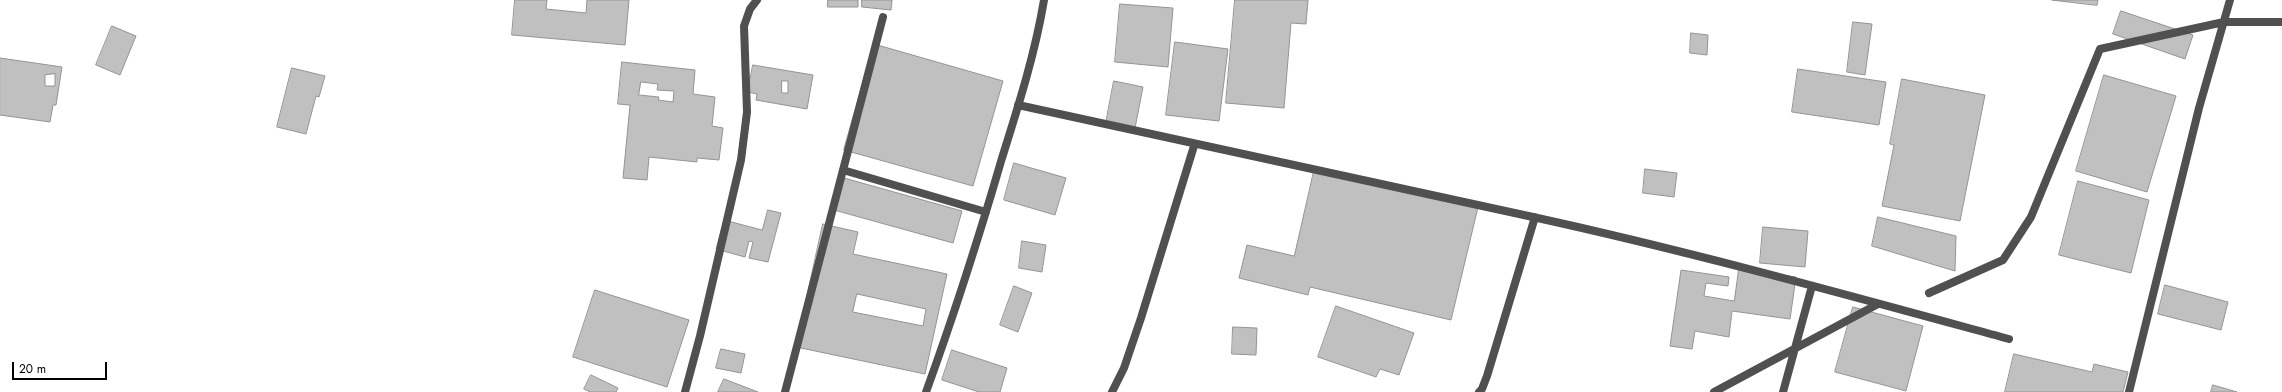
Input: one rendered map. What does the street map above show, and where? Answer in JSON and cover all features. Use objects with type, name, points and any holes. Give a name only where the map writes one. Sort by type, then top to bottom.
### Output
[{"type":"street","points":[[685,392],[700,336],[741,160],[747,112],[744,26],[750,9],[757,0]]},
{"type":"street","points":[[926,392],[951,325],[986,212],[1018,105],[1044,0]]},
{"type":"street","points":[[2129,392],[2199,108],[2230,0]]},
{"type":"street","points":[[785,392],[883,17]]},
{"type":"street","points":[[1929,293],[2003,260],[2031,217],[2100,49],[2224,22],[2282,22]]},
{"type":"street","points":[[1018,105],[1194,146],[1535,217],[1703,257],[2009,339]]},
{"type":"street","points":[[1112,392],[1124,368],[1141,318],[1194,146]]},
{"type":"street","points":[[843,170],[986,212]]},
{"type":"street","points":[[1479,392],[1482,389],[1487,376],[1535,217]]},
{"type":"street","points":[[1783,392],[1812,286]]},
{"type":"street","points":[[1714,392],[1878,304]]},
{"type":"building","points":[[515,0],[547,0],[546,9],[586,13],[587,0],[629,0],[625,45],[512,35]]},
{"type":"building","points":[[828,0],[858,0],[858,7],[828,7]]},
{"type":"building","points":[[862,0],[892,0],[891,10],[862,7]]},
{"type":"building","points":[[1235,0],[1308,0],[1306,24],[1291,23],[1284,108],[1226,103]]},
{"type":"building","points":[[2052,0],[2098,0],[2097,5]]},
{"type":"building","points":[[1120,4],[1173,8],[1168,67],[1115,62]]},
{"type":"building","points":[[2121,11],[2193,35],[2185,59],[2113,34]]},
{"type":"building","points":[[1853,22],[1872,24],[1865,75],[1847,72]]},
{"type":"building","points":[[112,26],[136,36],[120,75],[96,65]]},
{"type":"building","points":[[1691,33],[1708,35],[1707,55],[1690,53]]},
{"type":"building","points":[[1175,42],[1228,49],[1219,121],[1166,115]]},
{"type":"building","points":[[874,44],[1003,81],[973,186],[844,150]]},
{"type":"building","points":[[0,58],[62,67],[56,105],[53,105],[50,122],[0,115]],"holes":[[[55,74],[55,86],[45,86],[45,75]]]},
{"type":"building","points":[[622,62],[695,70],[693,94],[715,97],[712,126],[723,128],[719,160],[697,158],[697,162],[649,157],[647,180],[623,178],[630,105],[618,104]],"holes":[[[641,82],[658,84],[657,90],[674,91],[673,102],[658,100],[659,97],[639,95]]]},
{"type":"building","points":[[753,65],[813,75],[807,109],[756,100],[757,94],[748,92]],"holes":[[[782,81],[788,81],[788,93],[782,93]]]},
{"type":"building","points":[[292,68],[325,76],[319,97],[316,96],[306,134],[277,127]]},
{"type":"building","points":[[1798,69],[1886,82],[1879,125],[1792,112]]},
{"type":"building","points":[[2104,75],[2176,96],[2147,192],[2076,171]]},
{"type":"building","points":[[1902,79],[1985,95],[1960,221],[1882,206],[1894,145],[1890,144]]},
{"type":"building","points":[[1114,81],[1143,87],[1135,128],[1106,123]]},
{"type":"building","points":[[1014,163],[1066,178],[1055,215],[1004,200]]},
{"type":"building","points":[[1645,169],[1677,173],[1674,197],[1643,193]]},
{"type":"building","points":[[1314,171],[1479,203],[1451,320],[1310,287],[1308,295],[1239,278],[1247,245],[1294,256]]},
{"type":"building","points":[[844,178],[962,211],[953,243],[834,210]]},
{"type":"building","points":[[2078,181],[2149,200],[2131,273],[2059,255]]},
{"type":"building","points":[[768,210],[781,213],[768,262],[749,258],[753,242],[749,241],[745,257],[716,249],[724,220],[762,230]]},
{"type":"building","points":[[1878,217],[1956,236],[1955,271],[1872,246]]},
{"type":"building","points":[[823,224],[858,232],[853,254],[947,274],[925,374],[796,347]],"holes":[[[857,294],[926,309],[923,326],[853,312]]]},
{"type":"building","points":[[1763,227],[1808,231],[1805,267],[1760,263]]},
{"type":"building","points":[[1022,241],[1046,245],[1042,272],[1019,268]]},
{"type":"building","points":[[1739,269],[1796,277],[1790,319],[1732,311],[1729,337],[1695,331],[1692,349],[1670,346],[1681,270],[1729,277],[1728,286],[1706,283],[1704,296],[1734,301]]},
{"type":"building","points":[[2165,285],[2228,302],[2221,330],[2158,314]]},
{"type":"building","points":[[1014,286],[1032,293],[1018,332],[1000,325]]},
{"type":"building","points":[[595,290],[689,320],[667,387],[573,357]]},
{"type":"building","points":[[1336,306],[1414,333],[1399,375],[1380,369],[1376,377],[1318,357]]},
{"type":"building","points":[[1853,307],[1923,326],[1906,391],[1835,372]]},
{"type":"building","points":[[1233,327],[1257,328],[1256,355],[1232,354]]},
{"type":"building","points":[[721,349],[745,354],[741,373],[716,368]]},
{"type":"building","points":[[952,350],[1007,368],[1000,392],[979,392],[942,380]]},
{"type":"building","points":[[2014,354],[2092,372],[2094,364],[2128,372],[2123,392],[2005,392]]},
{"type":"building","points":[[591,375],[618,388],[616,392],[590,392],[584,389]]},
{"type":"building","points":[[724,379],[758,392],[718,392]]},
{"type":"building","points":[[2213,385],[2237,392],[2211,392]]}]
